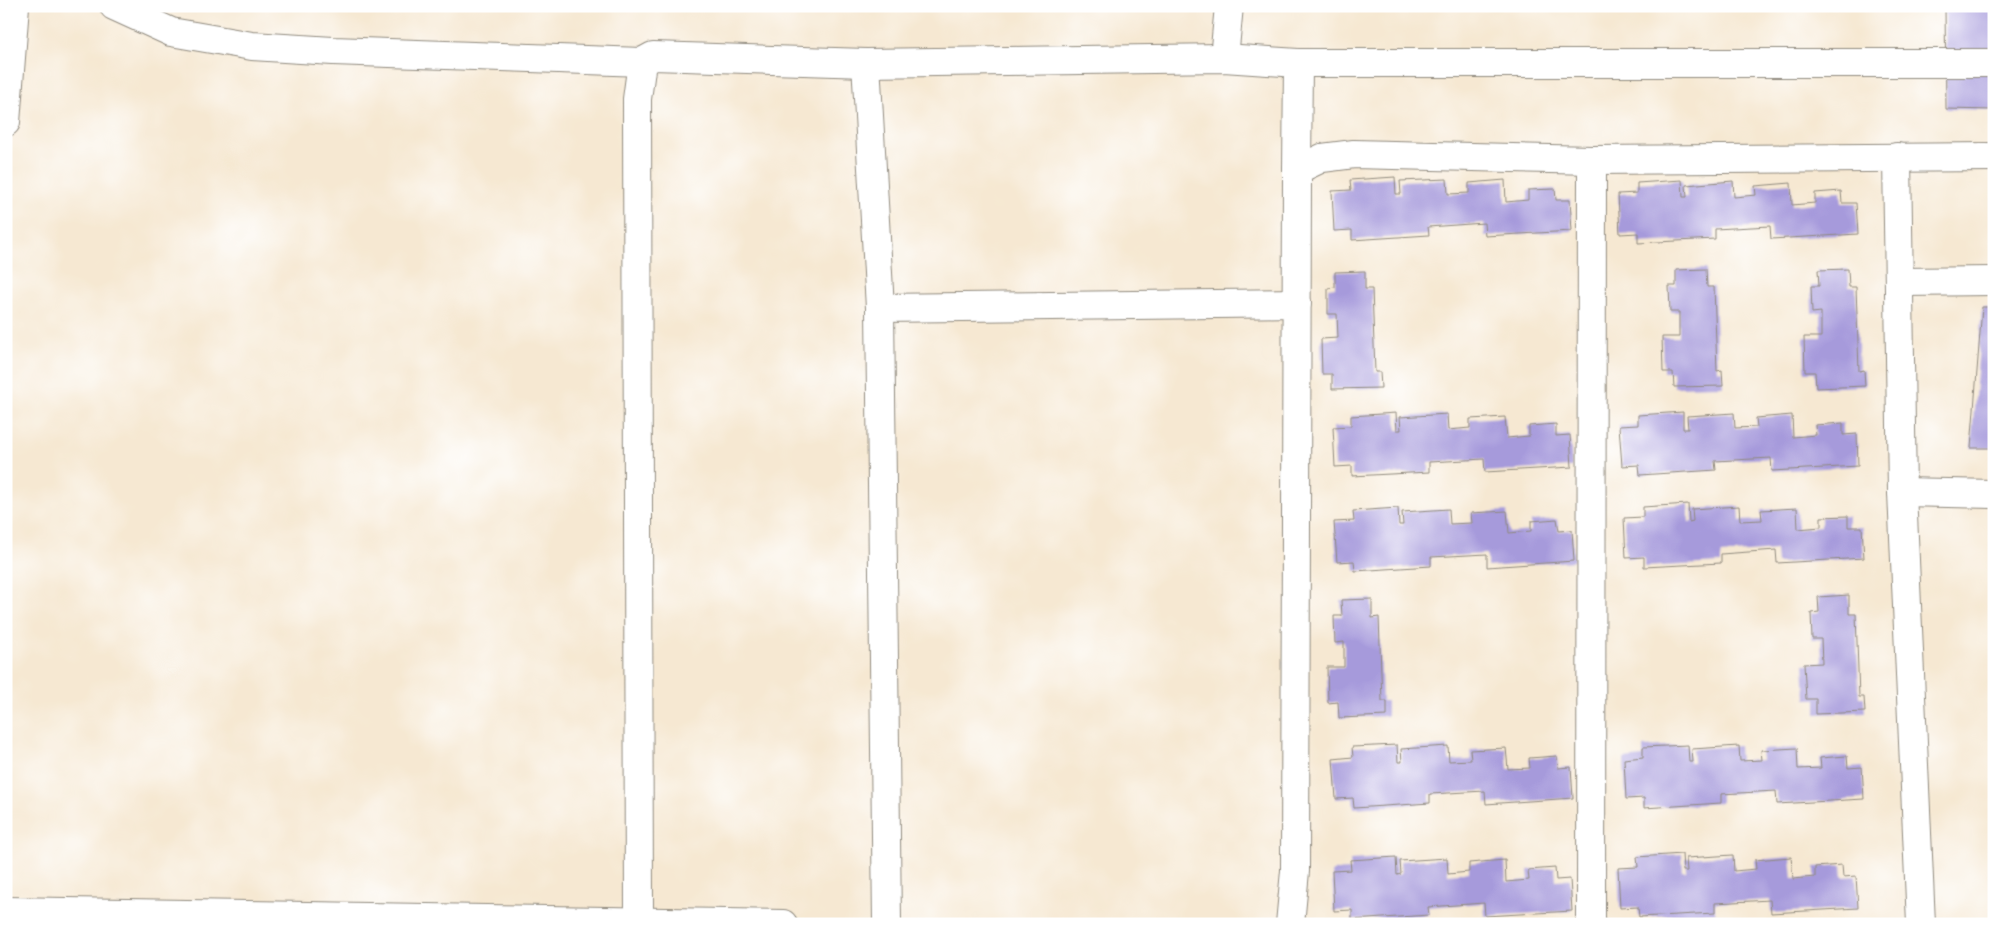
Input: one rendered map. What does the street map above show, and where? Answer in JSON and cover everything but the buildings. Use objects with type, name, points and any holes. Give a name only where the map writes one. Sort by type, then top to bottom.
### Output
[{"type":"street","points":[[6,122],[15,6]]},
{"type":"street","points":[[114,6],[171,32],[252,46],[333,51],[642,62],[653,56],[866,63],[1224,58],[1298,62],[1994,63]]},
{"type":"street","points":[[1224,58],[1229,6]]},
{"type":"street","points":[[639,922],[637,99],[642,62]]},
{"type":"street","points":[[1290,924],[1295,871],[1298,62]]},
{"type":"street","points":[[866,63],[880,308],[887,924]]},
{"type":"street","points":[[1297,170],[1322,158],[1354,154],[1592,160],[1994,157]]},
{"type":"street","points":[[1897,157],[1902,492],[1921,924]]},
{"type":"street","points":[[1591,924],[1592,160]]},
{"type":"street","points":[[1900,282],[1994,281]]},
{"type":"street","points":[[880,308],[1297,302]]},
{"type":"street","points":[[1902,492],[1994,494]]},
{"type":"street","points":[[6,911],[783,924]]}]
